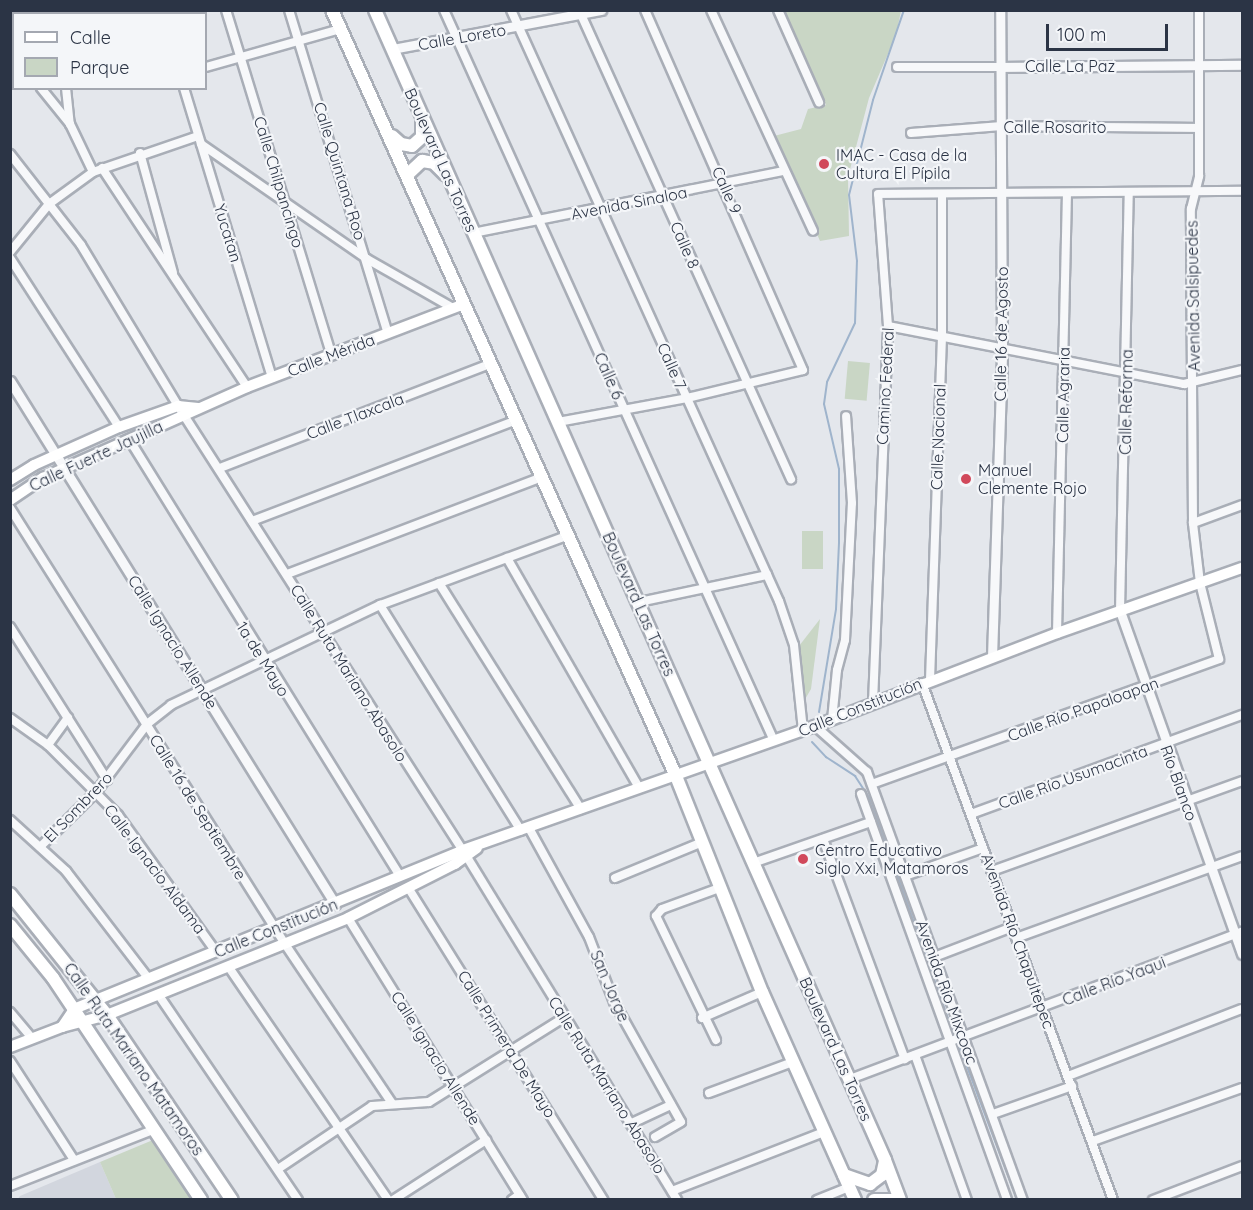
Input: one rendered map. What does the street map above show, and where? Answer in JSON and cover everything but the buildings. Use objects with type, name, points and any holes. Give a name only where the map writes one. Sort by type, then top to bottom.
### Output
[{"type":"main road","points":[[332,10],[407,175],[459,306],[490,364],[676,776],[700,843],[762,993],[855,1200]]},
{"type":"main road","name":"Boulevard Las Torres","points":[[375,10],[850,1079],[900,1200]]},
{"type":"main road","points":[[386,128],[401,144],[412,146],[422,137],[421,115]]},
{"type":"main road","points":[[407,175],[417,163],[429,162],[438,166],[451,182]]},
{"type":"main road","name":"Calle Mérida","points":[[181,411],[199,408],[331,354],[459,306]]},
{"type":"main road","name":"Calle Fuerte Jaujilla","points":[[10,480],[57,454],[119,427],[181,411]]},
{"type":"main road","name":"Calle Fuerte Jaujilla","points":[[10,500],[65,468],[129,439],[181,411]]},
{"type":"main road","name":"Calle Constitución","points":[[10,1047],[62,1027],[107,1015],[348,918],[409,889],[478,847],[832,720],[926,681],[1057,633],[1242,568]]},
{"type":"main road","name":"Calle Constitución","points":[[74,1010],[400,876],[465,854]]},
{"type":"main road","name":"Calle Ruta Mariano Matamoros","points":[[10,894],[107,1015],[232,1200]]},
{"type":"main road","name":"Calle Ruta Mariano Matamoros","points":[[10,926],[74,1010],[201,1200]]},
{"type":"main road","points":[[62,1027],[74,1010]]},
{"type":"main road","points":[[844,1175],[860,1183],[874,1182],[882,1175],[885,1160]]},
{"type":"main road","points":[[874,1200],[893,1200]]},
{"type":"street","name":"Calle Chilpancingo","points":[[226,10],[331,354]]},
{"type":"street","name":"Calle Quintana Roo","points":[[289,10],[388,333]]},
{"type":"street","name":"Calle 6","points":[[444,10],[774,741]]},
{"type":"street","name":"Calle 7","points":[[511,10],[767,574],[794,645],[803,730]]},
{"type":"street","name":"Calle Loreto","points":[[392,49],[456,39],[580,12],[601,10]]},
{"type":"street","name":"Calle 9","points":[[645,10],[724,184],[803,370],[747,386]]},
{"type":"street","points":[[711,10],[813,231]]},
{"type":"street","points":[[778,10],[819,102]]},
{"type":"street","name":"Calle 16 de Agosto","points":[[992,657],[1002,348],[1000,10]]},
{"type":"street","name":"Avenida Salsipuedes","points":[[1199,10],[1199,176],[1191,209],[1195,384],[1193,523],[1200,583]]},
{"type":"street","name":"Calle 8","points":[[580,12],[747,386],[791,479]]},
{"type":"street","points":[[207,67],[340,29]]},
{"type":"street","name":"Calle La Paz","points":[[897,67],[1242,65]]},
{"type":"street","points":[[43,90],[70,124],[93,172]]},
{"type":"street","points":[[66,90],[70,124]]},
{"type":"street","name":"Yucatan","points":[[185,90],[272,378]]},
{"type":"street","name":"Calle Rosarito","points":[[911,133],[1002,126],[1199,128]]},
{"type":"street","points":[[10,252],[50,204],[93,172],[140,153],[198,136]]},
{"type":"street","points":[[201,144],[367,259],[459,306]]},
{"type":"street","points":[[140,153],[168,240],[174,276]]},
{"type":"street","name":"Calle Ruta Mariano Abasolo","points":[[10,154],[81,244],[181,411],[465,854],[632,1123],[677,1200]]},
{"type":"street","points":[[102,168],[247,387]]},
{"type":"street","name":"Avenida Sinaloa","points":[[473,233],[784,171]]},
{"type":"street","name":"Camino Federal","points":[[873,703],[888,326],[878,194],[1242,191]]},
{"type":"street","name":"Calle Reforma","points":[[1120,611],[1127,374],[1129,192]]},
{"type":"street","name":"Calle Agraria","points":[[1057,633],[1067,193]]},
{"type":"street","name":"Calle Nacional","points":[[926,681],[942,334],[942,194]]},
{"type":"street","points":[[10,258],[119,427]]},
{"type":"street","points":[[888,326],[942,334],[1127,374],[1195,384],[1242,370]]},
{"type":"street","name":"Calle Tlaxcala","points":[[219,468],[490,364]]},
{"type":"street","name":"Calle Ignacio Allende","points":[[10,381],[335,904]]},
{"type":"street","points":[[558,422],[747,386]]},
{"type":"street","points":[[832,720],[837,670],[845,640],[852,503],[846,416]]},
{"type":"street","points":[[252,521],[514,421]]},
{"type":"street","name":"1a de Mayo","points":[[129,439],[265,662],[400,876]]},
{"type":"street","points":[[287,574],[540,478]]},
{"type":"street","points":[[1193,523],[1242,505]]},
{"type":"street","name":"Calle 16 de Septiembre","points":[[10,508],[274,928],[392,1103]]},
{"type":"street","name":"El Sombrero","points":[[40,847],[107,780],[147,724],[171,705],[380,605],[567,536]]},
{"type":"street","points":[[507,558],[639,788]]},
{"type":"street","points":[[639,602],[767,574]]},
{"type":"street","points":[[440,583],[581,809]]},
{"type":"street","name":"Calle Río Papaloapan","points":[[872,784],[951,758],[1220,659],[1200,583]]},
{"type":"street","name":"San Jorge","points":[[380,605],[525,830],[589,937],[614,1002],[671,1105]]},
{"type":"street","name":"Río Blanco","points":[[1120,611],[1144,686],[1187,803],[1239,933],[1242,954]]},
{"type":"street","points":[[10,627],[107,780]]},
{"type":"street","name":"Avenida Río Chapultepec","points":[[926,681],[983,848],[1113,1200]]},
{"type":"street","name":"Calle Río Usumacinta","points":[[971,814],[1242,715]]},
{"type":"street","points":[[48,744],[68,717]]},
{"type":"street","name":"Calle Ignacio Aldama","points":[[10,718],[48,744],[96,792],[138,842],[216,952]]},
{"type":"street","name":"Avenida Río Mixcoac","points":[[815,726],[865,769],[872,784],[1023,1200]]},
{"type":"street","points":[[992,871],[1187,803],[1242,781]]},
{"type":"street","name":"Avenida Río Mixcoac","points":[[861,794],[948,1043],[1007,1200]]},
{"type":"street","points":[[10,820],[40,847],[95,906],[149,979]]},
{"type":"street","points":[[753,863],[871,822]]},
{"type":"street","points":[[823,839],[905,1059]]},
{"type":"street","points":[[615,878],[700,843]]},
{"type":"street","points":[[905,876],[983,848]]},
{"type":"street","points":[[1016,938],[1242,856]]},
{"type":"street","points":[[716,1040],[702,1018],[656,916],[662,909],[719,888]]},
{"type":"street","name":"Calle Primera De Mayo","points":[[409,889],[603,1200]]},
{"type":"street","name":"Calle Ignacio Allende","points":[[348,918],[456,1087],[521,1197]]},
{"type":"street","points":[[934,957],[1012,927]]},
{"type":"street","name":"Calle Río Yaqui","points":[[850,1079],[1239,933]]},
{"type":"street","points":[[228,966],[388,1200]]},
{"type":"street","points":[[702,1018],[762,993]]},
{"type":"street","points":[[158,994],[298,1200]]},
{"type":"street","points":[[1068,1076],[1242,1009]]},
{"type":"street","points":[[10,1012],[32,1038]]},
{"type":"street","points":[[278,1169],[372,1106],[392,1103],[414,1106],[456,1087],[565,1017]]},
{"type":"street","points":[[915,1055],[967,1200]]},
{"type":"street","points":[[10,1061],[74,1160]]},
{"type":"street","points":[[709,1093],[793,1062]]},
{"type":"street","points":[[993,1114],[1072,1086]]},
{"type":"street","points":[[1093,1141],[1242,1088]]},
{"type":"street","points":[[632,1123],[671,1105],[681,1122],[655,1137]]},
{"type":"street","points":[[10,1186],[153,1130]]},
{"type":"street","points":[[672,1191],[824,1132]]},
{"type":"street","points":[[393,1200],[486,1140]]},
{"type":"street","points":[[1153,1200],[1242,1166]]},
{"type":"street","points":[[817,1200],[849,1187]]},
{"type":"street","points":[[512,1200],[521,1197]]},
{"type":"shaded area","points":[[100,1162],[116,1199],[17,1200],[20,1196]]},
{"type":"green space","points":[[784,11],[901,11],[896,35],[869,98],[848,177],[849,236],[820,241],[774,136],[801,129],[808,109],[826,105]]},
{"type":"green space","points":[[848,361],[870,363],[867,401],[845,399]]},
{"type":"green space","points":[[802,531],[823,531],[823,569],[802,569]]},
{"type":"green space","points":[[820,619],[811,689],[804,701],[799,646]]},
{"type":"green space","points":[[153,1140],[194,1199],[116,1199],[100,1162]]},
{"type":"waterway","points":[[819,712],[836,609],[839,543],[839,469],[824,404],[827,382],[855,323],[857,261],[849,195],[873,100],[904,10]]},
{"type":"waterway","points":[[812,742],[826,757],[855,776],[871,801],[952,1030]]},
{"type":"waterway","points":[[960,1048],[1017,1200]]},
{"type":"place","name":"IMAC - Casa de la Cultura El Pípila","points":[[824,164]]},
{"type":"place","name":"Manuel Clemente Rojo","points":[[966,479]]},
{"type":"place","name":"Centro Educativo Siglo Xxi, Matamoros","points":[[803,859]]}]
